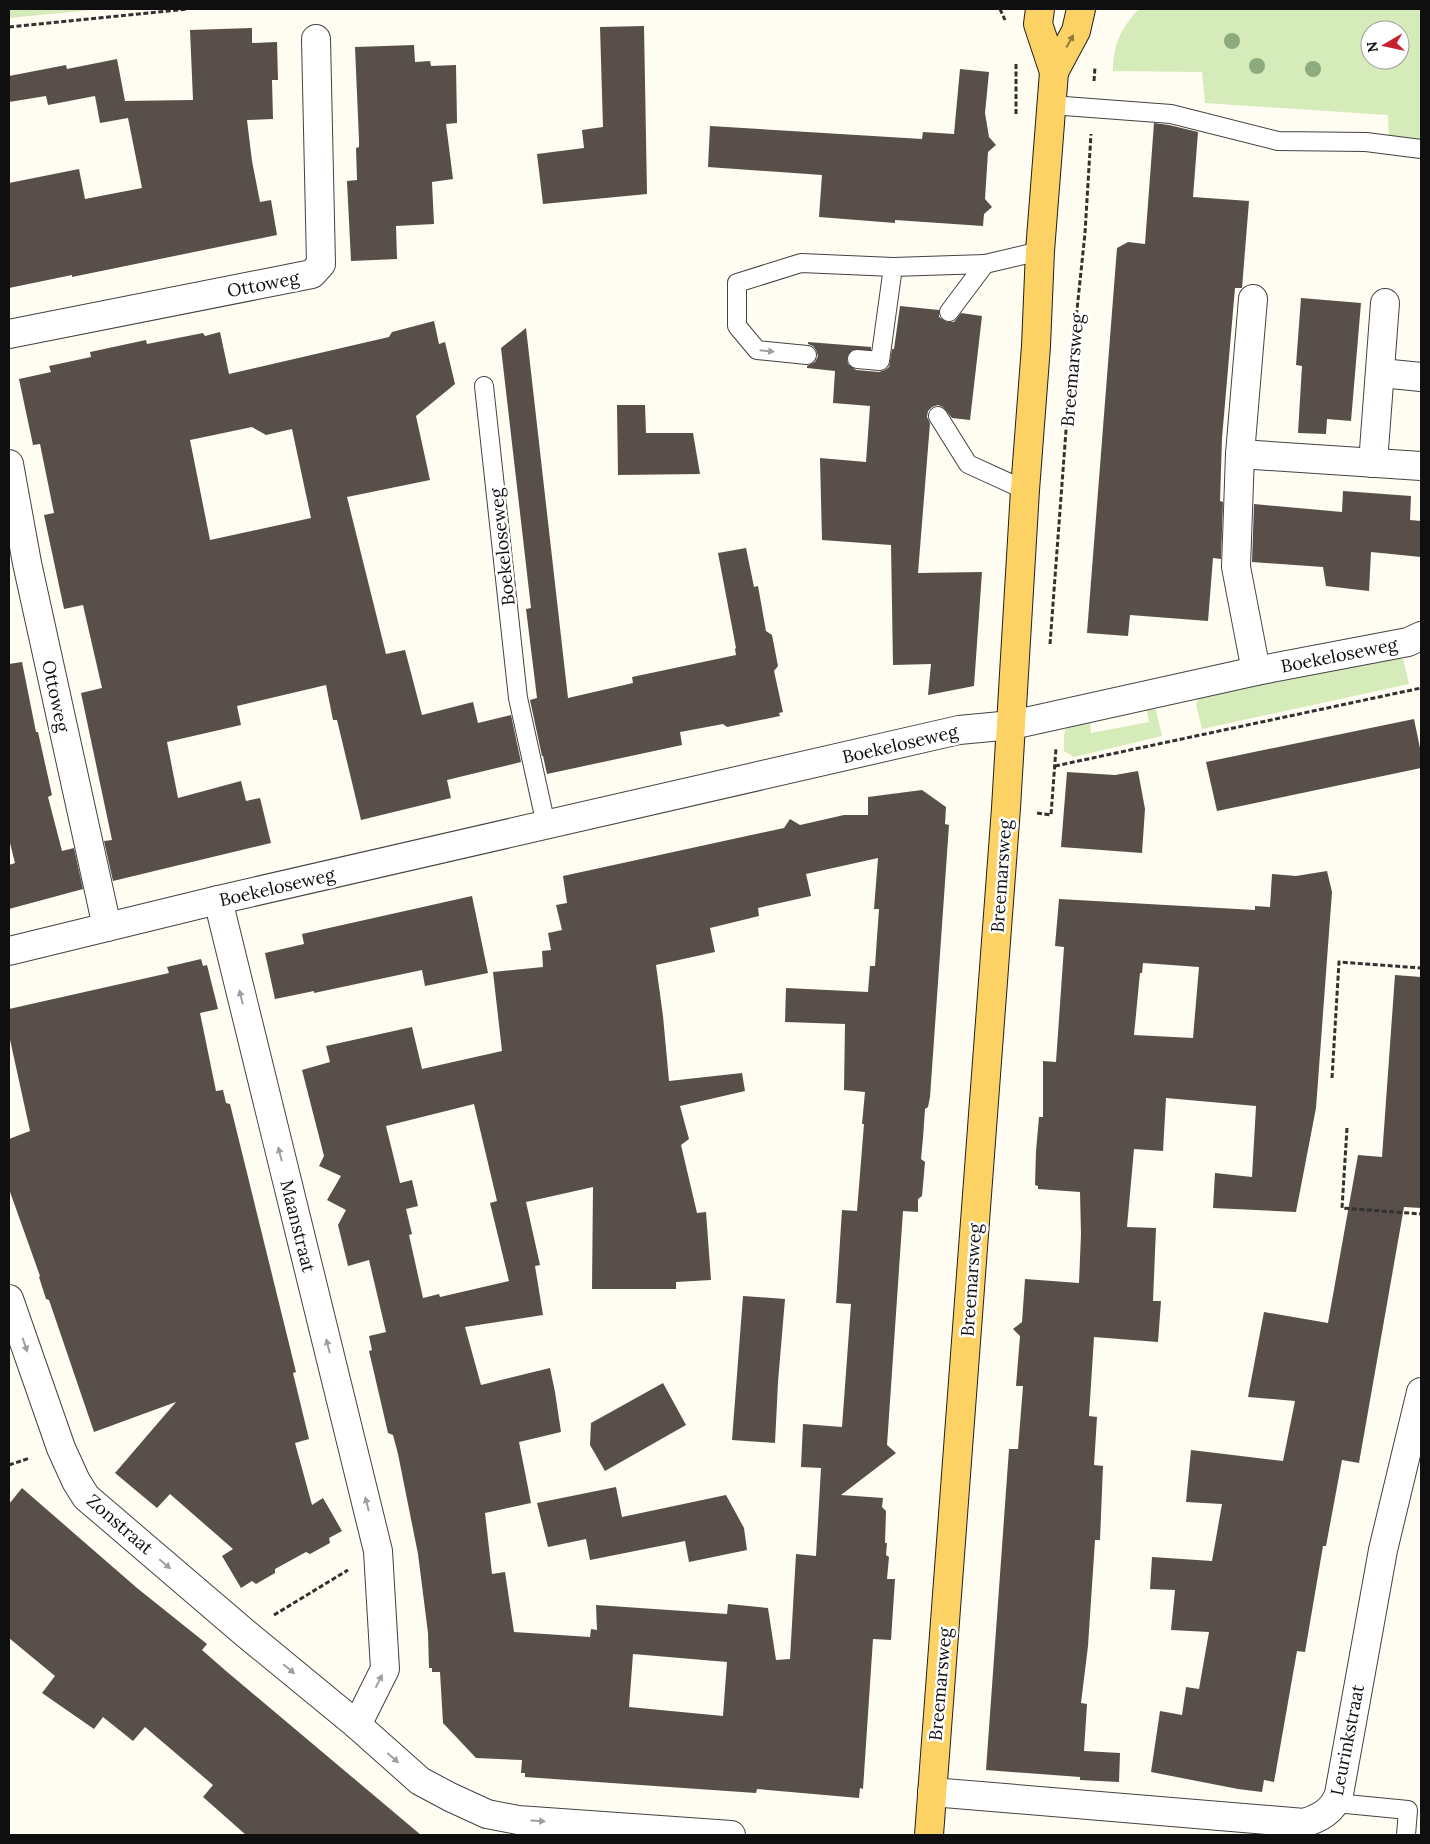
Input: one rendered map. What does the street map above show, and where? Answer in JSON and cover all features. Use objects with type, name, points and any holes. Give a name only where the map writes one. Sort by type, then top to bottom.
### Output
[{"type":"main road","name":"Breemarsweg","points":[[1040,9],[1038,24],[1054,72]]},
{"type":"main road","name":"Breemarsweg","points":[[929,1835],[1012,724],[1025,490],[1036,346],[1040,251],[1051,106],[1054,72],[1076,31],[1081,9]]},
{"type":"street","name":"Ottoweg","points":[[9,334],[312,274],[321,264],[316,39]]},
{"type":"street","name":"Boekeloseweg","points":[[1253,299],[1240,454],[1236,567],[1256,671]]},
{"type":"street","points":[[1373,464],[1385,303]]},
{"type":"street","points":[[1381,373],[1421,377]]},
{"type":"street","points":[[1240,454],[1421,466]]},
{"type":"street","name":"Ottoweg","points":[[9,464],[18,566],[107,927]]},
{"type":"street","name":"Boekeloseweg","points":[[9,951],[218,900],[959,730],[1012,724],[1058,715],[1256,671],[1408,642],[1421,636]]},
{"type":"street","name":"Maanstraat","points":[[218,900],[378,1551]]},
{"type":"street","name":"Zonstraat","points":[[9,1299],[62,1448],[76,1482],[86,1497],[245,1633],[357,1725],[420,1781],[487,1814],[518,1820],[731,1835]]},
{"type":"street","name":"Leurinkstraat","points":[[932,1792],[1304,1823],[1320,1818],[1336,1803],[1383,1550],[1421,1392]]},
{"type":"street","points":[[357,1725],[385,1669],[378,1551]]},
{"type":"lane","points":[[1051,106],[1171,114],[1278,141],[1366,142],[1421,149]]},
{"type":"lane","points":[[807,354],[756,350],[737,326],[737,283],[800,263],[893,267],[985,264],[1040,251]]},
{"type":"lane","points":[[949,312],[985,264]]},
{"type":"lane","points":[[857,359],[880,361],[893,267]]},
{"type":"lane","name":"Boekeloseweg","points":[[484,386],[518,698],[546,825]]},
{"type":"lane","points":[[938,416],[968,464],[1025,490]]},
{"type":"lane","points":[[1336,1803],[1408,1810],[1406,1835]]},
{"type":"path","points":[[118,9],[119,15]]},
{"type":"path","points":[[9,27],[187,9]]},
{"type":"path","name":"Breemarsweg","points":[[1048,652],[1052,635],[1070,377],[1085,233],[1096,58]]},
{"type":"path","points":[[1055,766],[1421,688]]},
{"type":"path","points":[[1006,808],[1051,815],[1058,715]]},
{"type":"path","points":[[1332,1078],[1339,962],[1421,968]]},
{"type":"path","points":[[1347,1128],[1342,1208],[1421,1214]]},
{"type":"path","points":[[245,1633],[378,1551]]},
{"type":"green space","points":[[9,9],[102,9],[9,18]]},
{"type":"green space","points":[[1139,9],[1421,9],[1421,141],[1389,139],[1388,115],[1205,103],[1202,72],[1113,71],[1116,45],[1127,23]]},
{"type":"green space","points":[[1395,658],[1403,659],[1409,684],[1202,729],[1196,704],[1199,697]]},
{"type":"green space","points":[[1146,708],[1156,710],[1162,736],[1074,757],[1064,751],[1064,735],[1067,724],[1090,720],[1091,733],[1149,722]]},
{"type":"building","points":[[644,26],[647,194],[543,204],[537,154],[584,148],[582,130],[603,127],[600,27]]},
{"type":"building","points":[[252,28],[252,43],[277,42],[278,80],[272,80],[273,119],[247,120],[260,202],[271,200],[277,235],[9,288],[9,183],[79,169],[85,199],[142,188],[128,118],[100,123],[95,96],[48,105],[46,96],[9,102],[9,76],[66,65],[67,69],[117,59],[125,101],[193,100],[190,30]]},
{"type":"building","points":[[414,45],[415,62],[430,61],[431,66],[456,65],[457,123],[446,124],[453,179],[432,182],[434,224],[396,226],[397,259],[351,261],[347,181],[357,180],[356,148],[359,147],[355,47]]},
{"type":"building","points":[[960,69],[989,72],[985,113],[989,137],[996,145],[988,152],[985,199],[992,207],[984,214],[983,226],[895,220],[895,223],[819,217],[822,175],[708,167],[710,126],[922,139],[923,132],[954,134]]},
{"type":"building","points":[[1154,123],[1198,132],[1193,197],[1249,201],[1242,288],[1235,288],[1222,438],[1220,501],[1223,502],[1221,559],[1213,558],[1208,621],[1130,615],[1128,636],[1087,633],[1117,248],[1128,242],[1145,244]]},
{"type":"building","points":[[1301,298],[1361,303],[1351,421],[1327,419],[1326,434],[1298,433],[1302,366],[1296,365]]},
{"type":"building","points":[[900,306],[939,310],[939,317],[947,322],[954,322],[961,313],[982,316],[970,420],[952,418],[943,407],[938,405],[928,411],[927,417],[930,423],[918,573],[982,572],[974,686],[928,695],[931,664],[893,665],[891,545],[822,540],[820,458],[866,462],[870,406],[833,403],[835,371],[807,368],[807,366],[815,362],[818,356],[816,350],[808,342],[871,347],[871,350],[852,350],[847,358],[848,364],[856,370],[879,372],[885,370],[889,367],[892,349],[894,349]]},
{"type":"building","points":[[434,321],[439,344],[445,342],[455,384],[416,416],[430,480],[347,497],[386,654],[405,650],[422,715],[473,702],[478,723],[511,715],[521,762],[447,780],[451,798],[361,820],[337,720],[333,720],[326,685],[237,706],[241,725],[167,742],[178,798],[241,781],[246,801],[260,798],[271,843],[113,881],[104,841],[112,840],[81,693],[102,688],[83,605],[64,609],[44,515],[54,513],[40,444],[33,445],[19,379],[51,372],[49,366],[91,357],[90,352],[146,340],[147,344],[203,333],[205,336],[220,332],[229,374],[389,337],[392,332]],"holes":[[[252,427],[266,435],[292,429],[311,518],[210,540],[190,440]]]},
{"type":"building","points":[[526,328],[568,698],[633,683],[632,677],[736,655],[718,553],[746,548],[754,587],[758,586],[766,631],[772,635],[778,666],[774,671],[783,712],[779,713],[780,716],[727,727],[723,724],[680,732],[682,745],[547,774],[530,700],[537,698],[526,609],[531,608],[501,348]]},
{"type":"building","points":[[617,405],[645,405],[646,433],[693,433],[700,474],[618,475]]},
{"type":"building","points":[[1343,491],[1411,496],[1410,520],[1421,521],[1421,557],[1371,552],[1369,591],[1326,586],[1323,567],[1252,562],[1254,504],[1342,512]]},
{"type":"building","points":[[22,662],[36,732],[38,732],[52,795],[48,797],[62,851],[74,848],[83,889],[9,909],[9,865],[15,863],[9,839],[9,664]]},
{"type":"building","points":[[1414,719],[1421,753],[1421,768],[1217,811],[1206,762]]},
{"type":"building","points":[[1138,771],[1145,809],[1142,853],[1061,847],[1067,772],[1115,775]]},
{"type":"building","points":[[922,790],[946,807],[945,824],[949,825],[930,1097],[928,1107],[925,1109],[921,1159],[925,1162],[922,1196],[918,1199],[918,1212],[903,1211],[887,1445],[896,1453],[841,1495],[883,1498],[882,1507],[886,1511],[886,1555],[889,1557],[887,1579],[895,1579],[891,1640],[873,1639],[863,1789],[860,1788],[859,1798],[757,1789],[756,1793],[525,1777],[525,1773],[521,1773],[522,1760],[476,1758],[443,1723],[440,1672],[432,1672],[432,1668],[429,1668],[428,1633],[418,1554],[398,1454],[393,1435],[388,1433],[369,1351],[372,1350],[369,1336],[386,1332],[369,1260],[348,1266],[338,1225],[346,1210],[327,1200],[341,1176],[319,1166],[324,1156],[302,1070],[330,1062],[326,1046],[412,1027],[422,1069],[502,1051],[493,972],[543,967],[542,951],[551,950],[548,933],[562,930],[556,905],[567,903],[563,876],[784,828],[790,819],[800,825],[844,815],[868,815],[868,797]],"holes":[[[878,858],[874,909],[879,909],[875,966],[870,966],[868,992],[786,988],[785,1022],[845,1024],[844,1090],[865,1092],[857,1211],[842,1210],[836,1303],[851,1304],[842,1427],[803,1424],[801,1467],[821,1468],[816,1556],[796,1554],[790,1659],[776,1660],[768,1608],[728,1604],[727,1614],[596,1605],[597,1630],[591,1629],[590,1637],[514,1632],[505,1572],[492,1574],[485,1513],[531,1503],[519,1442],[561,1432],[555,1392],[550,1368],[481,1385],[465,1327],[543,1315],[535,1266],[540,1265],[526,1202],[593,1187],[592,1289],[676,1289],[676,1282],[711,1280],[706,1212],[697,1213],[681,1145],[689,1139],[680,1106],[745,1091],[742,1073],[669,1081],[656,965],[715,952],[710,928],[759,916],[758,908],[811,896],[806,874]],[[474,1104],[497,1201],[490,1203],[509,1281],[440,1297],[439,1294],[423,1298],[409,1235],[412,1234],[406,1209],[418,1206],[412,1180],[400,1183],[386,1126]],[[633,1654],[727,1662],[723,1716],[629,1707]]]},
{"type":"building","points":[[1327,871],[1332,892],[1316,1108],[1296,1212],[1213,1208],[1215,1173],[1252,1177],[1256,1106],[1166,1098],[1163,1151],[1134,1149],[1127,1227],[1156,1228],[1153,1301],[1161,1301],[1158,1342],[1094,1337],[1089,1416],[1097,1417],[1094,1465],[1103,1466],[1100,1540],[1095,1540],[1088,1646],[1081,1703],[1087,1704],[1084,1751],[1120,1753],[1119,1782],[1080,1780],[1080,1777],[986,1770],[1009,1449],[1018,1449],[1023,1386],[1016,1386],[1020,1336],[1013,1329],[1022,1322],[1025,1279],[1079,1283],[1080,1192],[1038,1189],[1038,1186],[1035,1185],[1039,1117],[1043,1117],[1043,1061],[1056,1062],[1064,947],[1055,946],[1059,899],[1255,910],[1255,906],[1270,907],[1272,874],[1296,876]],"holes":[[[1143,963],[1199,967],[1193,1038],[1134,1035],[1140,973],[1142,973]]]},
{"type":"building","points":[[472,896],[488,973],[425,986],[422,970],[314,993],[314,991],[275,999],[265,953],[304,944],[302,934]]},
{"type":"building","points":[[201,959],[203,966],[207,965],[218,1009],[200,1013],[216,1091],[223,1090],[226,1103],[230,1104],[296,1372],[293,1373],[309,1439],[295,1443],[312,1505],[323,1498],[342,1531],[329,1538],[330,1543],[310,1554],[306,1552],[275,1569],[275,1573],[256,1584],[252,1581],[241,1588],[222,1556],[233,1549],[170,1494],[157,1508],[115,1473],[176,1402],[94,1432],[9,1189],[9,1139],[30,1131],[9,1035],[9,1009],[169,973],[167,967]]},
{"type":"building","points":[[1395,975],[1421,977],[1421,1208],[1404,1207],[1359,1463],[1342,1460],[1326,1546],[1323,1546],[1305,1652],[1297,1651],[1274,1782],[1264,1780],[1262,1792],[1151,1772],[1160,1711],[1182,1715],[1186,1687],[1199,1689],[1209,1632],[1171,1630],[1175,1590],[1150,1589],[1152,1557],[1212,1561],[1222,1504],[1186,1502],[1191,1450],[1283,1461],[1295,1401],[1248,1397],[1264,1312],[1328,1323],[1358,1155],[1382,1157]]},
{"type":"building","points":[[743,1296],[785,1299],[775,1443],[732,1440]]},
{"type":"building","points":[[663,1383],[686,1425],[605,1471],[590,1445],[591,1423]]},
{"type":"building","points":[[616,1487],[622,1517],[726,1495],[744,1528],[747,1550],[689,1562],[685,1541],[590,1560],[586,1539],[548,1547],[537,1503]]},
{"type":"building","points":[[22,1488],[137,1588],[207,1644],[202,1650],[226,1671],[421,1835],[246,1835],[203,1797],[213,1785],[145,1727],[133,1741],[103,1717],[94,1729],[42,1693],[55,1676],[9,1638],[9,1504]]}]
